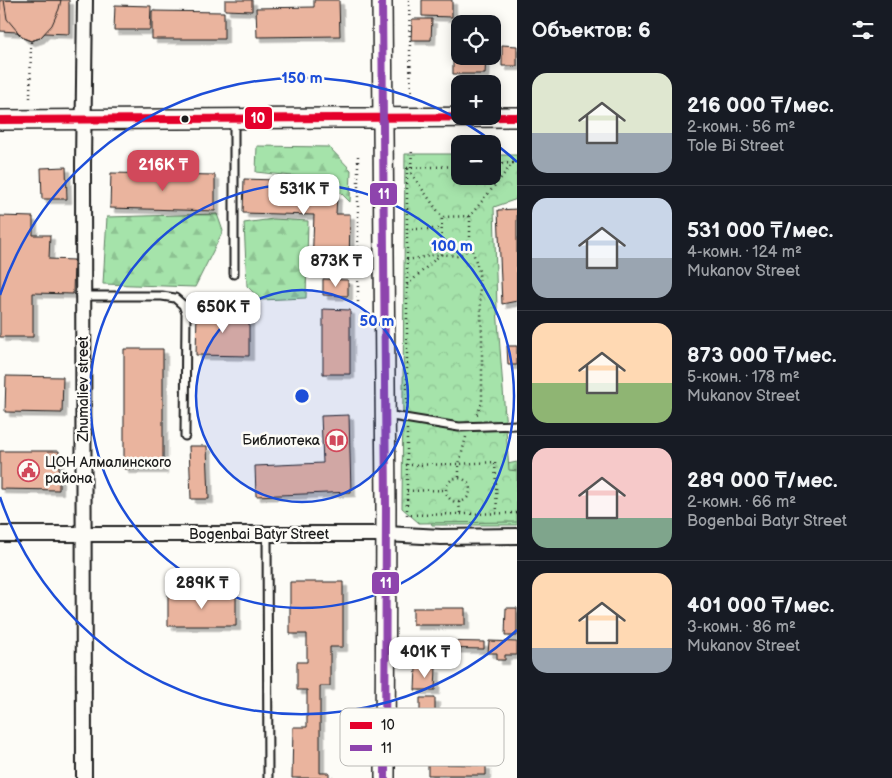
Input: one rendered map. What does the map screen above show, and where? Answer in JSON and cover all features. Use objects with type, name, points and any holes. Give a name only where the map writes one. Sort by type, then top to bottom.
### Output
[{"type":"main road","points":[[382,0],[386,534],[385,708]]},
{"type":"main road","points":[[0,120],[517,117]]},
{"type":"street","name":"Zhumaliev street","points":[[84,778],[83,296],[85,0]]},
{"type":"street","name":"Bogenbai Batyr Street","points":[[0,534],[517,536]]},
{"type":"lane","points":[[234,119],[234,274]]},
{"type":"lane","points":[[83,296],[162,296],[175,298],[183,305],[186,313],[185,436]]},
{"type":"lane","points":[[385,415],[459,427],[517,424]]},
{"type":"lane","points":[[267,534],[268,778]]},
{"type":"path","points":[[409,0],[412,100]]},
{"type":"path","points":[[30,98],[31,41]]},
{"type":"path","points":[[411,168],[412,148]]},
{"type":"path","points":[[358,156],[358,302]]},
{"type":"path","points":[[501,164],[515,163]]},
{"type":"path","points":[[459,477],[459,464],[464,443],[482,403],[482,334],[478,271],[470,243],[470,216],[515,163]]},
{"type":"path","points":[[407,168],[451,166]]},
{"type":"path","points":[[407,168],[442,217],[441,254],[407,285]]},
{"type":"path","points":[[407,168],[407,514],[517,513]]},
{"type":"path","points":[[442,217],[470,216]]},
{"type":"path","points":[[407,229],[442,229]]},
{"type":"path","points":[[407,260],[441,254],[457,256],[467,250],[470,243]]},
{"type":"path","points":[[406,465],[496,462],[497,513]]},
{"type":"path","points":[[459,477],[466,481],[470,488],[469,496],[459,502],[448,498],[445,490],[451,479],[459,477]]},
{"type":"path","points":[[407,491],[445,490]]},
{"type":"path","points":[[459,502],[460,513]]},
{"type":"green space","points":[[257,146],[329,147],[351,170],[350,202],[339,191],[320,188],[310,178],[256,172]]},
{"type":"green space","points":[[405,154],[451,154],[451,185],[501,185],[501,155],[517,155],[517,199],[494,207],[497,308],[509,470],[517,471],[517,522],[419,523],[402,508]]},
{"type":"green space","points":[[217,214],[223,231],[195,287],[103,284],[107,217]]},
{"type":"green space","points":[[273,219],[308,221],[306,298],[261,300],[247,286],[244,223]]},
{"type":"green space","points":[[517,462],[517,525],[432,525],[430,518],[498,466]]},
{"type":"building","points":[[0,0],[69,0],[69,34],[45,33],[40,38],[31,41],[23,38],[17,32],[0,31]]},
{"type":"building","points":[[4,0],[61,0],[52,25],[40,38],[31,41],[23,38],[7,19]]},
{"type":"building","points":[[225,0],[252,0],[252,11],[225,10]]},
{"type":"building","points":[[314,0],[339,0],[340,36],[257,37],[256,8],[314,7]]},
{"type":"building","points":[[422,0],[452,0],[451,17],[422,16]]},
{"type":"building","points":[[115,5],[151,6],[150,30],[114,30]]},
{"type":"building","points":[[152,11],[224,12],[224,39],[152,39]]},
{"type":"building","points":[[412,19],[432,19],[431,40],[411,40]]},
{"type":"building","points":[[502,45],[517,46],[517,66],[502,66]]},
{"type":"building","points":[[453,65],[486,65],[485,74],[453,74]]},
{"type":"building","points":[[66,167],[67,199],[42,199],[41,168]]},
{"type":"building","points":[[111,173],[215,175],[215,211],[110,208]]},
{"type":"building","points":[[244,179],[307,181],[306,194],[337,195],[336,214],[350,214],[349,268],[312,267],[314,215],[243,213]]},
{"type":"building","points":[[517,209],[517,301],[502,304],[498,210]]},
{"type":"building","points":[[0,216],[33,217],[33,235],[50,235],[49,259],[74,260],[73,294],[33,293],[33,337],[0,337]]},
{"type":"building","points":[[323,279],[348,280],[348,296],[323,295]]},
{"type":"building","points":[[323,309],[350,310],[350,374],[323,374]]},
{"type":"building","points":[[197,311],[249,312],[249,356],[196,355]]},
{"type":"building","points":[[507,346],[517,346],[517,365],[508,365]]},
{"type":"building","points":[[124,349],[163,349],[163,469],[124,469]]},
{"type":"building","points":[[6,376],[63,377],[62,413],[5,412]]},
{"type":"building","name":"Библиотека","points":[[349,415],[351,492],[256,496],[255,466],[323,463],[321,416]]},
{"type":"building","points":[[189,446],[207,446],[209,499],[191,499]]},
{"type":"building","name":"ЦОН Алмалинского района","points":[[0,451],[59,451],[59,490],[0,489]]},
{"type":"building","points":[[290,582],[343,582],[343,647],[330,647],[330,686],[320,686],[320,773],[329,773],[329,778],[292,778],[293,727],[307,727],[307,690],[297,690],[297,662],[307,662],[307,634],[290,634]]},
{"type":"building","points":[[236,594],[236,626],[168,626],[168,595]]},
{"type":"building","points":[[413,608],[465,608],[465,625],[413,625]]},
{"type":"building","points":[[506,608],[517,608],[517,636],[505,636]]},
{"type":"building","points":[[434,641],[484,642],[484,649],[433,648]]},
{"type":"building","points":[[489,641],[517,642],[517,655],[505,655],[505,660],[497,660],[497,653],[488,653]]},
{"type":"building","points":[[416,667],[436,668],[435,690],[415,690]]},
{"type":"building","points":[[420,698],[435,698],[435,708],[420,708]]},
{"type":"building","points":[[428,766],[486,766],[486,775],[428,775]]},
{"type":"transit line","name":"11","points":[[382,0],[386,507],[385,708]]},
{"type":"transit line","name":"10","points":[[0,120],[517,117]]},
{"type":"transit line","name":"11","points":[[385,766],[385,778]]},
{"type":"place","name":"Библиотека","points":[[336,440]]},
{"type":"place","name":"ЦОН Алмалинского района","points":[[29,470]]}]
